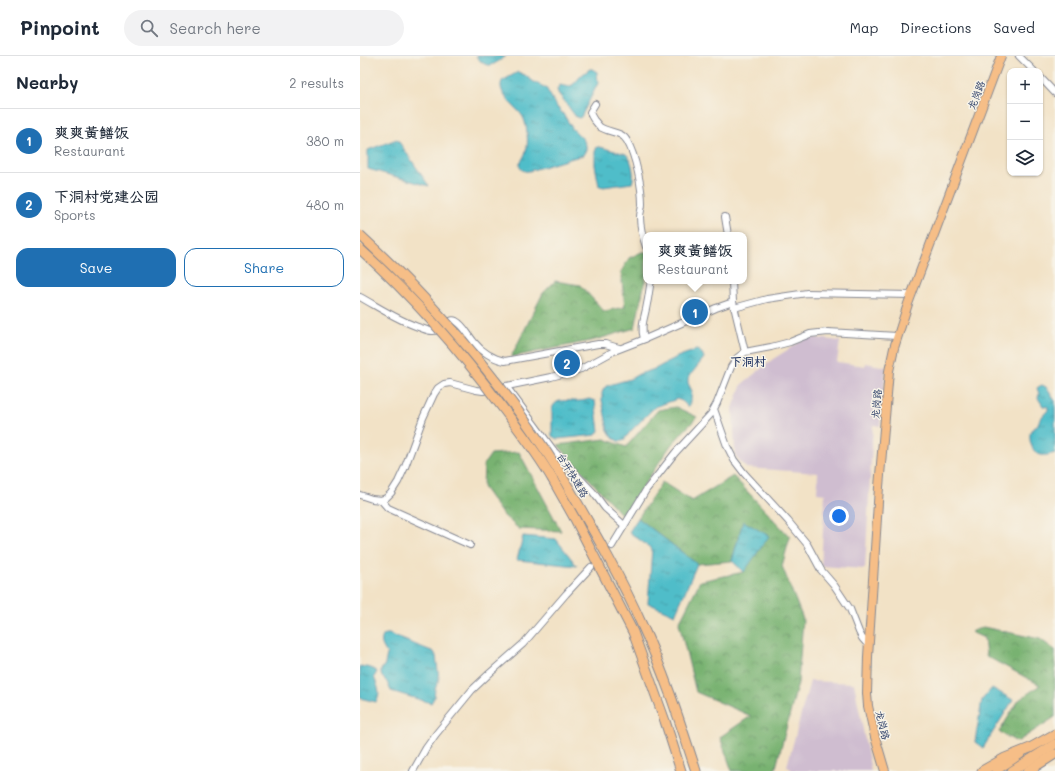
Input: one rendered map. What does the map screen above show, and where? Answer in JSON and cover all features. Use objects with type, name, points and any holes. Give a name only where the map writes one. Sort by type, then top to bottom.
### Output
[{"type":"highway","name":"台开快速路","points":[[360,235],[408,281],[451,327],[526,422],[560,473],[619,578],[642,625],[672,699],[696,771]]},
{"type":"highway","name":"台开快速路","points":[[360,249],[405,292],[458,351],[545,466],[575,520],[633,632],[667,726],[681,771]]},
{"type":"highway","points":[[982,771],[995,768],[1005,758],[1030,748],[1055,734]]},
{"type":"highway","points":[[1012,771],[1055,744]]},
{"type":"highway","points":[[1028,771],[1055,754]]},
{"type":"main road","name":"龙岗路","points":[[885,771],[875,737],[867,701],[879,487],[891,359],[911,295],[1001,56]]},
{"type":"street","points":[[1019,56],[1031,68]]},
{"type":"street","points":[[1043,80],[1055,93]]},
{"type":"street","points":[[595,104],[590,112],[591,117],[602,128],[624,137],[627,140],[634,158],[639,178],[642,206],[640,220],[643,234]]},
{"type":"street","points":[[725,217],[728,232]]},
{"type":"street","points":[[644,339],[642,326],[650,284]]},
{"type":"street","points":[[732,284],[733,305],[745,352]]},
{"type":"street","points":[[360,495],[372,499],[381,500],[386,498],[398,482],[405,467],[423,418],[434,394],[438,388],[444,384],[450,383],[481,391],[578,370],[619,348],[644,339],[716,308],[807,293],[911,295]]},
{"type":"street","points":[[360,297],[405,321],[432,332],[476,344]]},
{"type":"street","points":[[432,332],[441,330],[452,320],[462,326],[476,344],[485,352],[500,360],[508,361],[598,344],[619,348]]},
{"type":"street","points":[[612,546],[650,485],[675,453],[706,420],[714,409],[731,367],[737,358],[745,352],[771,347],[810,334],[823,332],[897,336]]},
{"type":"street","points":[[506,386],[554,451],[593,492],[605,508],[624,525]]},
{"type":"street","points":[[714,409],[725,441],[734,460],[807,544],[821,570],[834,585],[850,610],[862,638],[869,646]]},
{"type":"street","points":[[381,500],[388,508],[470,544]]},
{"type":"street","points":[[413,771],[433,738],[472,690],[523,644],[591,567]]},
{"type":"shaded area","points":[[808,337],[840,341],[837,362],[865,366],[866,363],[886,367],[880,426],[873,425],[865,569],[821,566],[825,494],[817,493],[818,473],[746,468],[735,455],[733,408],[742,384],[773,359]]},
{"type":"shaded area","points":[[810,681],[854,683],[871,771],[793,771],[787,766]]},
{"type":"green space","points":[[643,252],[643,284],[644,284],[635,328],[595,340],[511,357],[543,293],[555,281],[580,285],[604,311],[625,307],[621,272],[629,258]]},
{"type":"green space","points":[[676,407],[697,417],[671,445],[623,516],[558,445],[605,439],[626,447],[658,410]]},
{"type":"green space","points":[[519,452],[561,531],[519,529],[502,514],[483,487],[484,464],[491,454]]},
{"type":"green space","points":[[733,476],[790,537],[782,566],[803,619],[798,683],[775,771],[732,771],[720,737],[751,716],[696,692],[679,623],[700,581],[744,572],[743,522],[732,561],[697,564],[638,518],[662,482],[692,501]]},
{"type":"green space","points":[[983,627],[1040,639],[1055,650],[1055,717],[1017,742],[999,732],[1019,700],[1040,685],[986,656],[984,638],[971,632]]},
{"type":"water","points":[[476,56],[506,56],[494,64],[487,65],[480,61]]},
{"type":"water","points":[[590,69],[597,72],[598,83],[581,117],[579,118],[576,117],[558,93],[557,89],[560,85],[573,85],[581,75]]},
{"type":"water","points":[[518,72],[546,88],[572,128],[583,139],[586,145],[586,150],[583,155],[529,171],[524,171],[521,168],[519,165],[527,148],[526,124],[520,113],[505,96],[501,86],[502,81]]},
{"type":"water","points":[[397,139],[429,186],[368,169],[368,150]]},
{"type":"water","points":[[597,147],[626,154],[628,156],[632,168],[632,183],[603,187],[599,186],[595,165],[595,152]]},
{"type":"water","points":[[696,350],[702,353],[704,358],[688,378],[688,383],[692,391],[690,405],[688,407],[682,401],[677,399],[655,407],[623,441],[618,441],[613,438],[608,430],[602,400],[604,388],[655,369],[677,357]]},
{"type":"water","points":[[1042,385],[1046,387],[1055,401],[1055,453],[1045,455],[1038,454],[1035,451],[1031,445],[1030,437],[1031,430],[1037,426],[1040,419],[1048,410],[1048,407],[1043,406],[1038,398],[1039,394],[1037,388]]},
{"type":"water","points":[[589,399],[595,401],[599,431],[596,435],[557,439],[552,436],[552,409],[556,402],[563,400],[580,401]]},
{"type":"water","points":[[638,518],[697,564],[675,615],[648,603],[652,549],[629,532]]},
{"type":"water","points":[[743,521],[769,536],[744,572],[732,561]]},
{"type":"water","points":[[523,536],[556,539],[577,566],[517,560]]},
{"type":"water","points":[[386,634],[434,652],[436,656],[439,679],[435,689],[434,698],[431,703],[391,691],[381,673],[387,654],[382,645],[383,636]]},
{"type":"water","points":[[360,666],[371,668],[377,672],[374,677],[379,693],[376,702],[360,698]]},
{"type":"water","points":[[992,688],[1013,700],[983,748],[975,742],[982,700]]},
{"type":"place","name":"爽爽黄鳝饭","points":[[695,312]]},
{"type":"place","name":"下洞村党建公园","points":[[567,363]]},
{"type":"district","name":"下洞村","points":[[748,362]]}]
